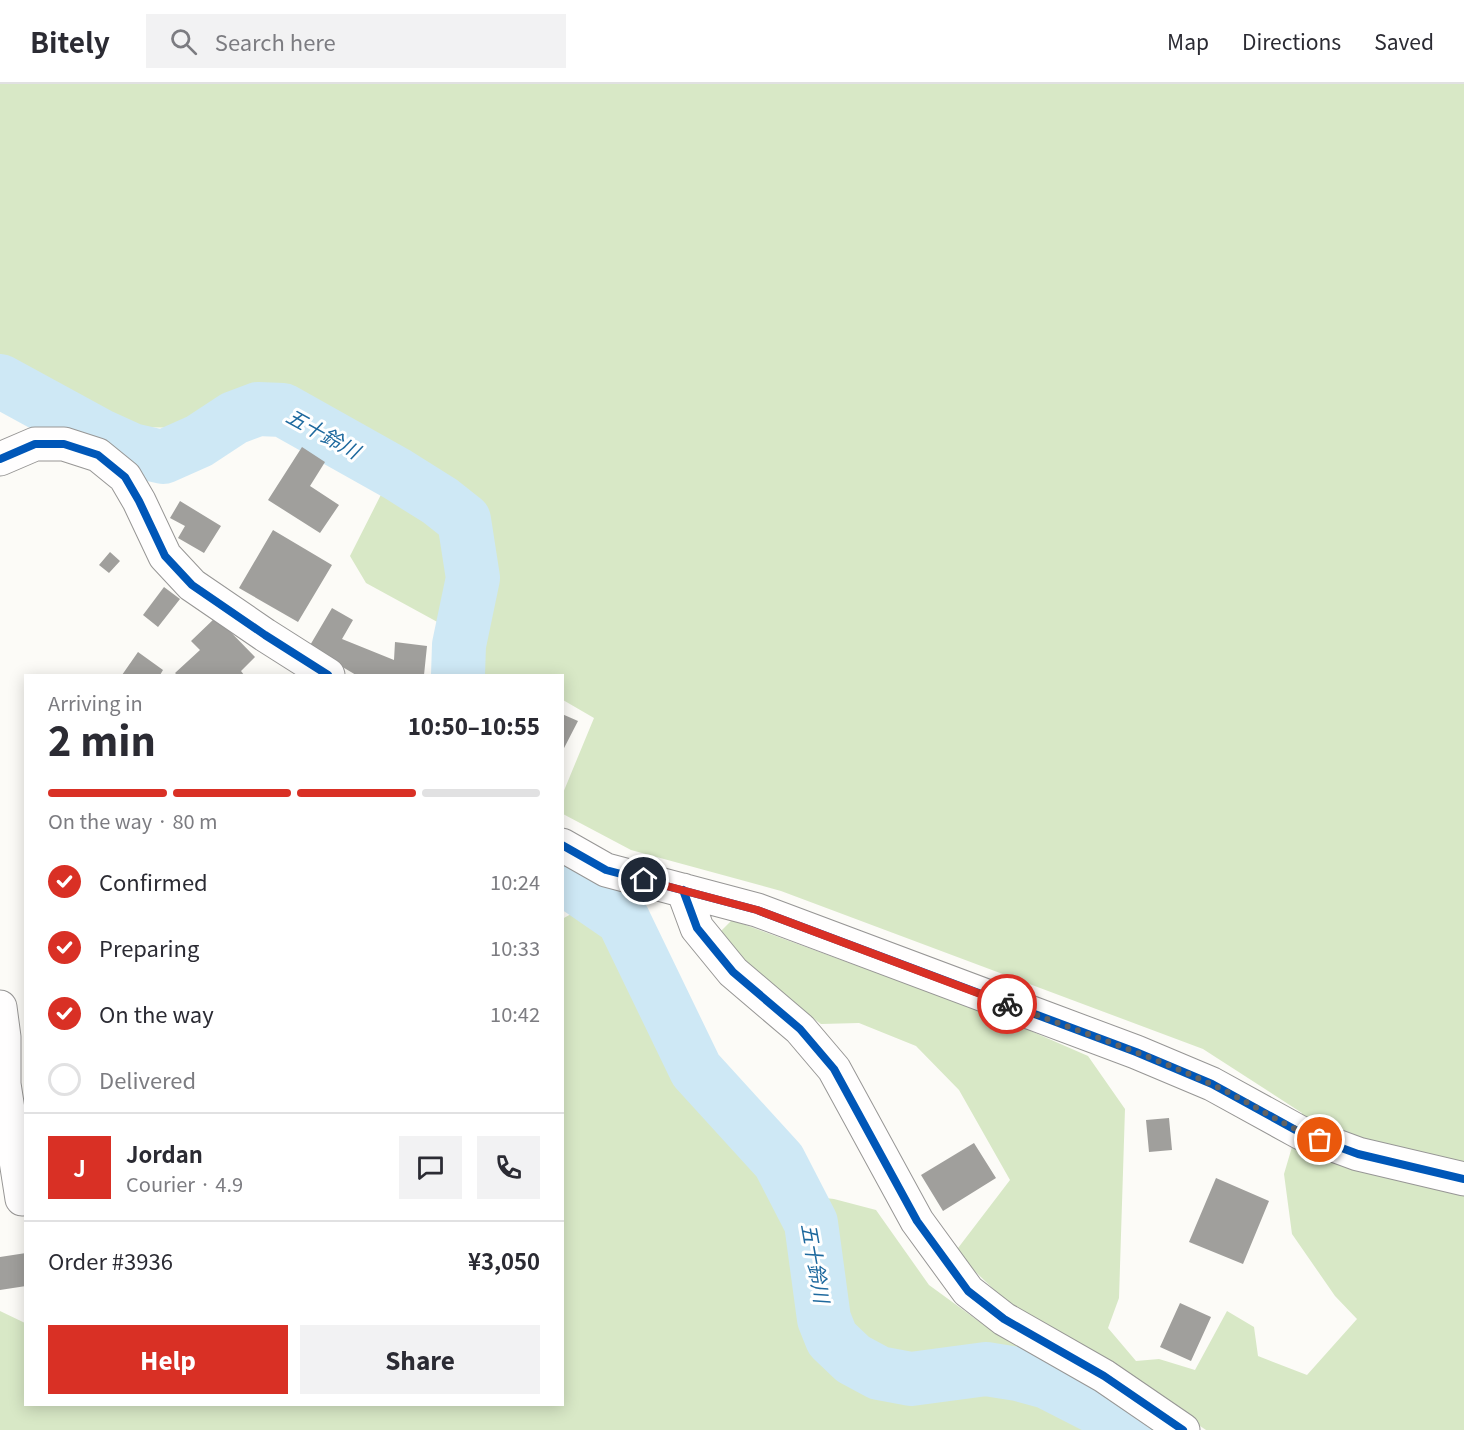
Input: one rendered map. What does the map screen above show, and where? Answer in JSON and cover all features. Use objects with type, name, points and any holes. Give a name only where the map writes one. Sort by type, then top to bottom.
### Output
[{"type":"street","points":[[0,459],[35,444],[64,444],[98,455],[125,477],[165,556],[192,585],[264,635],[326,674]]},
{"type":"street","points":[[564,846],[606,870],[757,910],[1136,1052],[1212,1084],[1301,1132],[1358,1154],[1464,1179]]},
{"type":"street","points":[[683,890],[697,928],[733,972],[800,1029],[834,1069],[917,1221],[968,1291],[1004,1318],[1104,1376],[1183,1430]]},
{"type":"street","points":[[1,1027],[4,1084],[22,1198]]},
{"type":"green space","points":[[0,84],[1464,84],[1464,1430],[1206,1430],[1152,1394],[1016,1311],[955,1252],[1010,1180],[959,1090],[916,1046],[859,1023],[821,1024],[770,987],[715,937],[732,920],[1006,1020],[1088,1056],[1125,1109],[1119,1298],[1108,1328],[1136,1361],[1159,1359],[1195,1370],[1227,1311],[1254,1327],[1258,1356],[1307,1375],[1357,1319],[1335,1296],[1292,1234],[1284,1174],[1302,1113],[1203,1049],[781,891],[631,850],[564,815],[564,791],[594,718],[564,701],[564,674],[473,674],[474,642],[366,583],[350,556],[400,457],[299,401],[241,394],[187,428],[134,427],[0,354]]},
{"type":"green space","points":[[584,907],[614,939],[648,1019],[731,1136],[783,1193],[834,1199],[876,1210],[929,1285],[988,1328],[1065,1368],[1120,1430],[0,1430],[0,1311],[24,1323],[24,1406],[564,1406],[564,918]]},
{"type":"building","points":[[302,447],[325,462],[310,486],[339,505],[320,533],[268,500]]},
{"type":"building","points":[[180,501],[221,526],[204,553],[178,538],[185,526],[170,518]]},
{"type":"building","points":[[273,530],[332,565],[298,622],[239,588]]},
{"type":"building","points":[[110,552],[120,561],[109,573],[99,565]]},
{"type":"building","points":[[164,587],[180,599],[158,627],[143,615]]},
{"type":"building","points":[[332,608],[353,620],[342,639],[394,660],[395,642],[427,646],[424,674],[354,674],[309,647]]},
{"type":"building","points":[[216,617],[255,657],[241,671],[243,674],[176,674],[200,650],[191,641]]},
{"type":"building","points":[[138,652],[163,670],[161,674],[123,674]]},
{"type":"building","points":[[564,715],[578,721],[564,748]]},
{"type":"building","points":[[1169,1118],[1172,1150],[1149,1152],[1146,1120]]},
{"type":"building","points":[[974,1143],[996,1178],[943,1211],[921,1175]]},
{"type":"building","points":[[1216,1178],[1269,1201],[1243,1264],[1189,1242]]},
{"type":"building","points":[[24,1253],[24,1286],[0,1290],[0,1257]]},
{"type":"building","points":[[1180,1303],[1211,1317],[1191,1361],[1160,1347]]},
{"type":"waterway","name":"五十鈴川","points":[[0,381],[99,435],[132,450],[163,457],[199,441],[234,418],[258,409],[283,410],[440,501],[464,520],[473,578],[459,645],[458,674]]},
{"type":"waterway","name":"五十鈴川","points":[[564,878],[623,919],[696,1070],[779,1161],[811,1223],[824,1319],[832,1339],[853,1359],[879,1373],[911,1379],[986,1369],[1047,1382],[1100,1409],[1127,1430]]},
{"type":"cycle path","points":[[0,459],[35,444],[64,444],[98,455],[125,477],[165,556],[192,585],[326,674]]},
{"type":"cycle path","points":[[564,846],[606,870],[757,910],[1136,1052],[1212,1084],[1301,1133],[1358,1154],[1464,1179]]},
{"type":"cycle path","points":[[683,890],[697,928],[733,972],[800,1029],[834,1069],[917,1221],[968,1291],[1004,1319],[1104,1376],[1183,1430]]},
{"type":"way so far","points":[[1007,1004],[1136,1052],[1212,1084],[1320,1140]]},
{"type":"route","points":[[644,880],[757,910],[1007,1004]]}]
